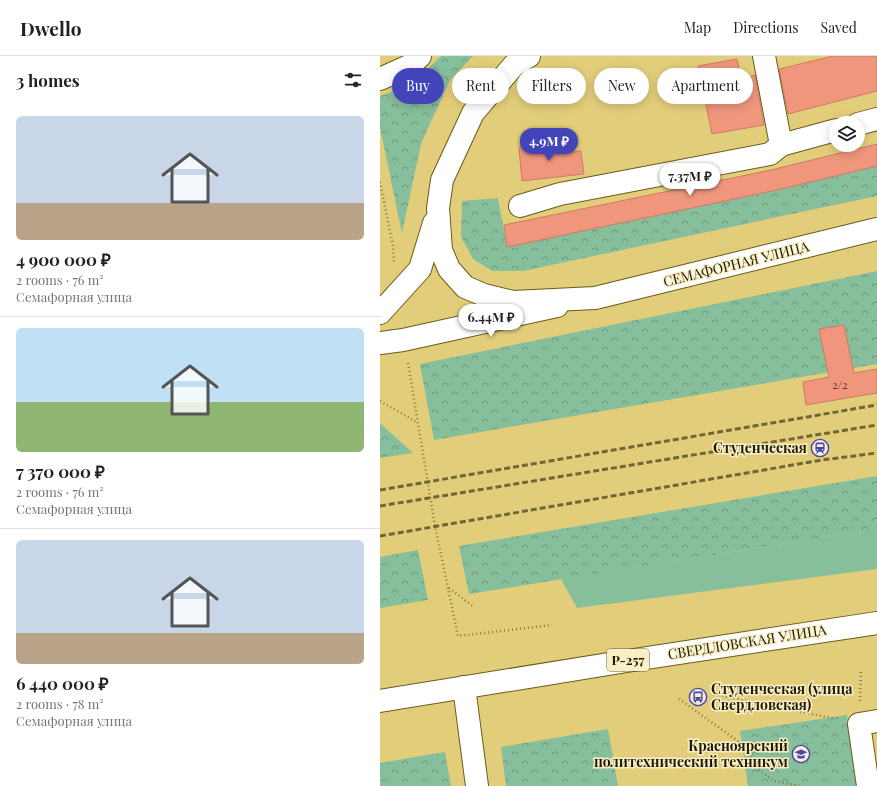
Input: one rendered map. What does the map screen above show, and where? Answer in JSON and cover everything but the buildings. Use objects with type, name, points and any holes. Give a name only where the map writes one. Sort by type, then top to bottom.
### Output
[{"type":"main road","points":[[380,79],[409,66],[420,56]]},
{"type":"main road","name":"СЕМАФОРНАЯ УЛИЦА","points":[[529,56],[514,65],[473,112],[442,180],[438,208],[440,250],[449,269],[465,287],[484,295],[513,302],[595,298]]},
{"type":"main road","points":[[764,56],[781,145]]},
{"type":"main road","points":[[865,122],[877,119]]},
{"type":"main road","points":[[520,206],[560,194],[770,154],[781,145],[829,132]]},
{"type":"main road","points":[[380,313],[420,269],[438,208]]},
{"type":"main road","name":"СЕМАФОРНАЯ УЛИЦА","points":[[380,342],[403,340],[595,298],[877,229]]},
{"type":"main road","name":"СВЕРДЛОВСКАЯ УЛИЦА","points":[[380,701],[877,623]]},
{"type":"main road","points":[[464,687],[477,786]]},
{"type":"main road","points":[[868,723],[868,786]]},
{"type":"path","points":[[380,182],[393,246]]},
{"type":"path","points":[[407,358],[435,526],[458,636],[552,625]]},
{"type":"path","points":[[380,401],[418,423]]},
{"type":"path","points":[[448,588],[474,607]]},
{"type":"path","points":[[714,694],[868,723],[861,669]]},
{"type":"path","points":[[679,700],[739,742],[750,754],[760,771],[774,781],[800,786]]},
{"type":"green space","points":[[441,56],[473,56],[462,68],[452,68],[452,78],[444,93],[444,68],[429,68]]},
{"type":"green space","points":[[392,92],[392,104],[439,104],[421,144],[402,233],[380,128],[380,96]]},
{"type":"green space","points":[[877,166],[877,196],[523,271],[492,271],[473,259],[461,237],[462,201],[498,198],[507,247],[777,190]]},
{"type":"green space","points":[[877,271],[877,364],[434,440],[420,364]]},
{"type":"green space","points":[[380,423],[413,453],[380,458]]},
{"type":"green space","points":[[877,476],[877,529],[469,594],[459,546]]},
{"type":"green space","points":[[877,529],[877,569],[577,608],[561,579]]},
{"type":"green space","points":[[418,550],[428,600],[380,608],[380,557]]},
{"type":"green space","name":"Красноярский политехнический техникум","points":[[847,715],[858,786],[748,786],[740,731]]},
{"type":"green space","points":[[608,729],[618,786],[506,786],[501,747]]},
{"type":"green space","points":[[445,752],[451,786],[380,786],[380,763]]},
{"type":"railway","points":[[380,490],[877,405]]},
{"type":"railway","points":[[380,506],[877,425]]},
{"type":"railway","points":[[380,536],[822,460],[877,453]]},
{"type":"place","name":"Студенческая","points":[[820,448]]},
{"type":"place","name":"Студенческая (улица Свердловская)","points":[[698,697]]},
{"type":"place","name":"Красноярский политехнический техникум","points":[[801,754]]}]
